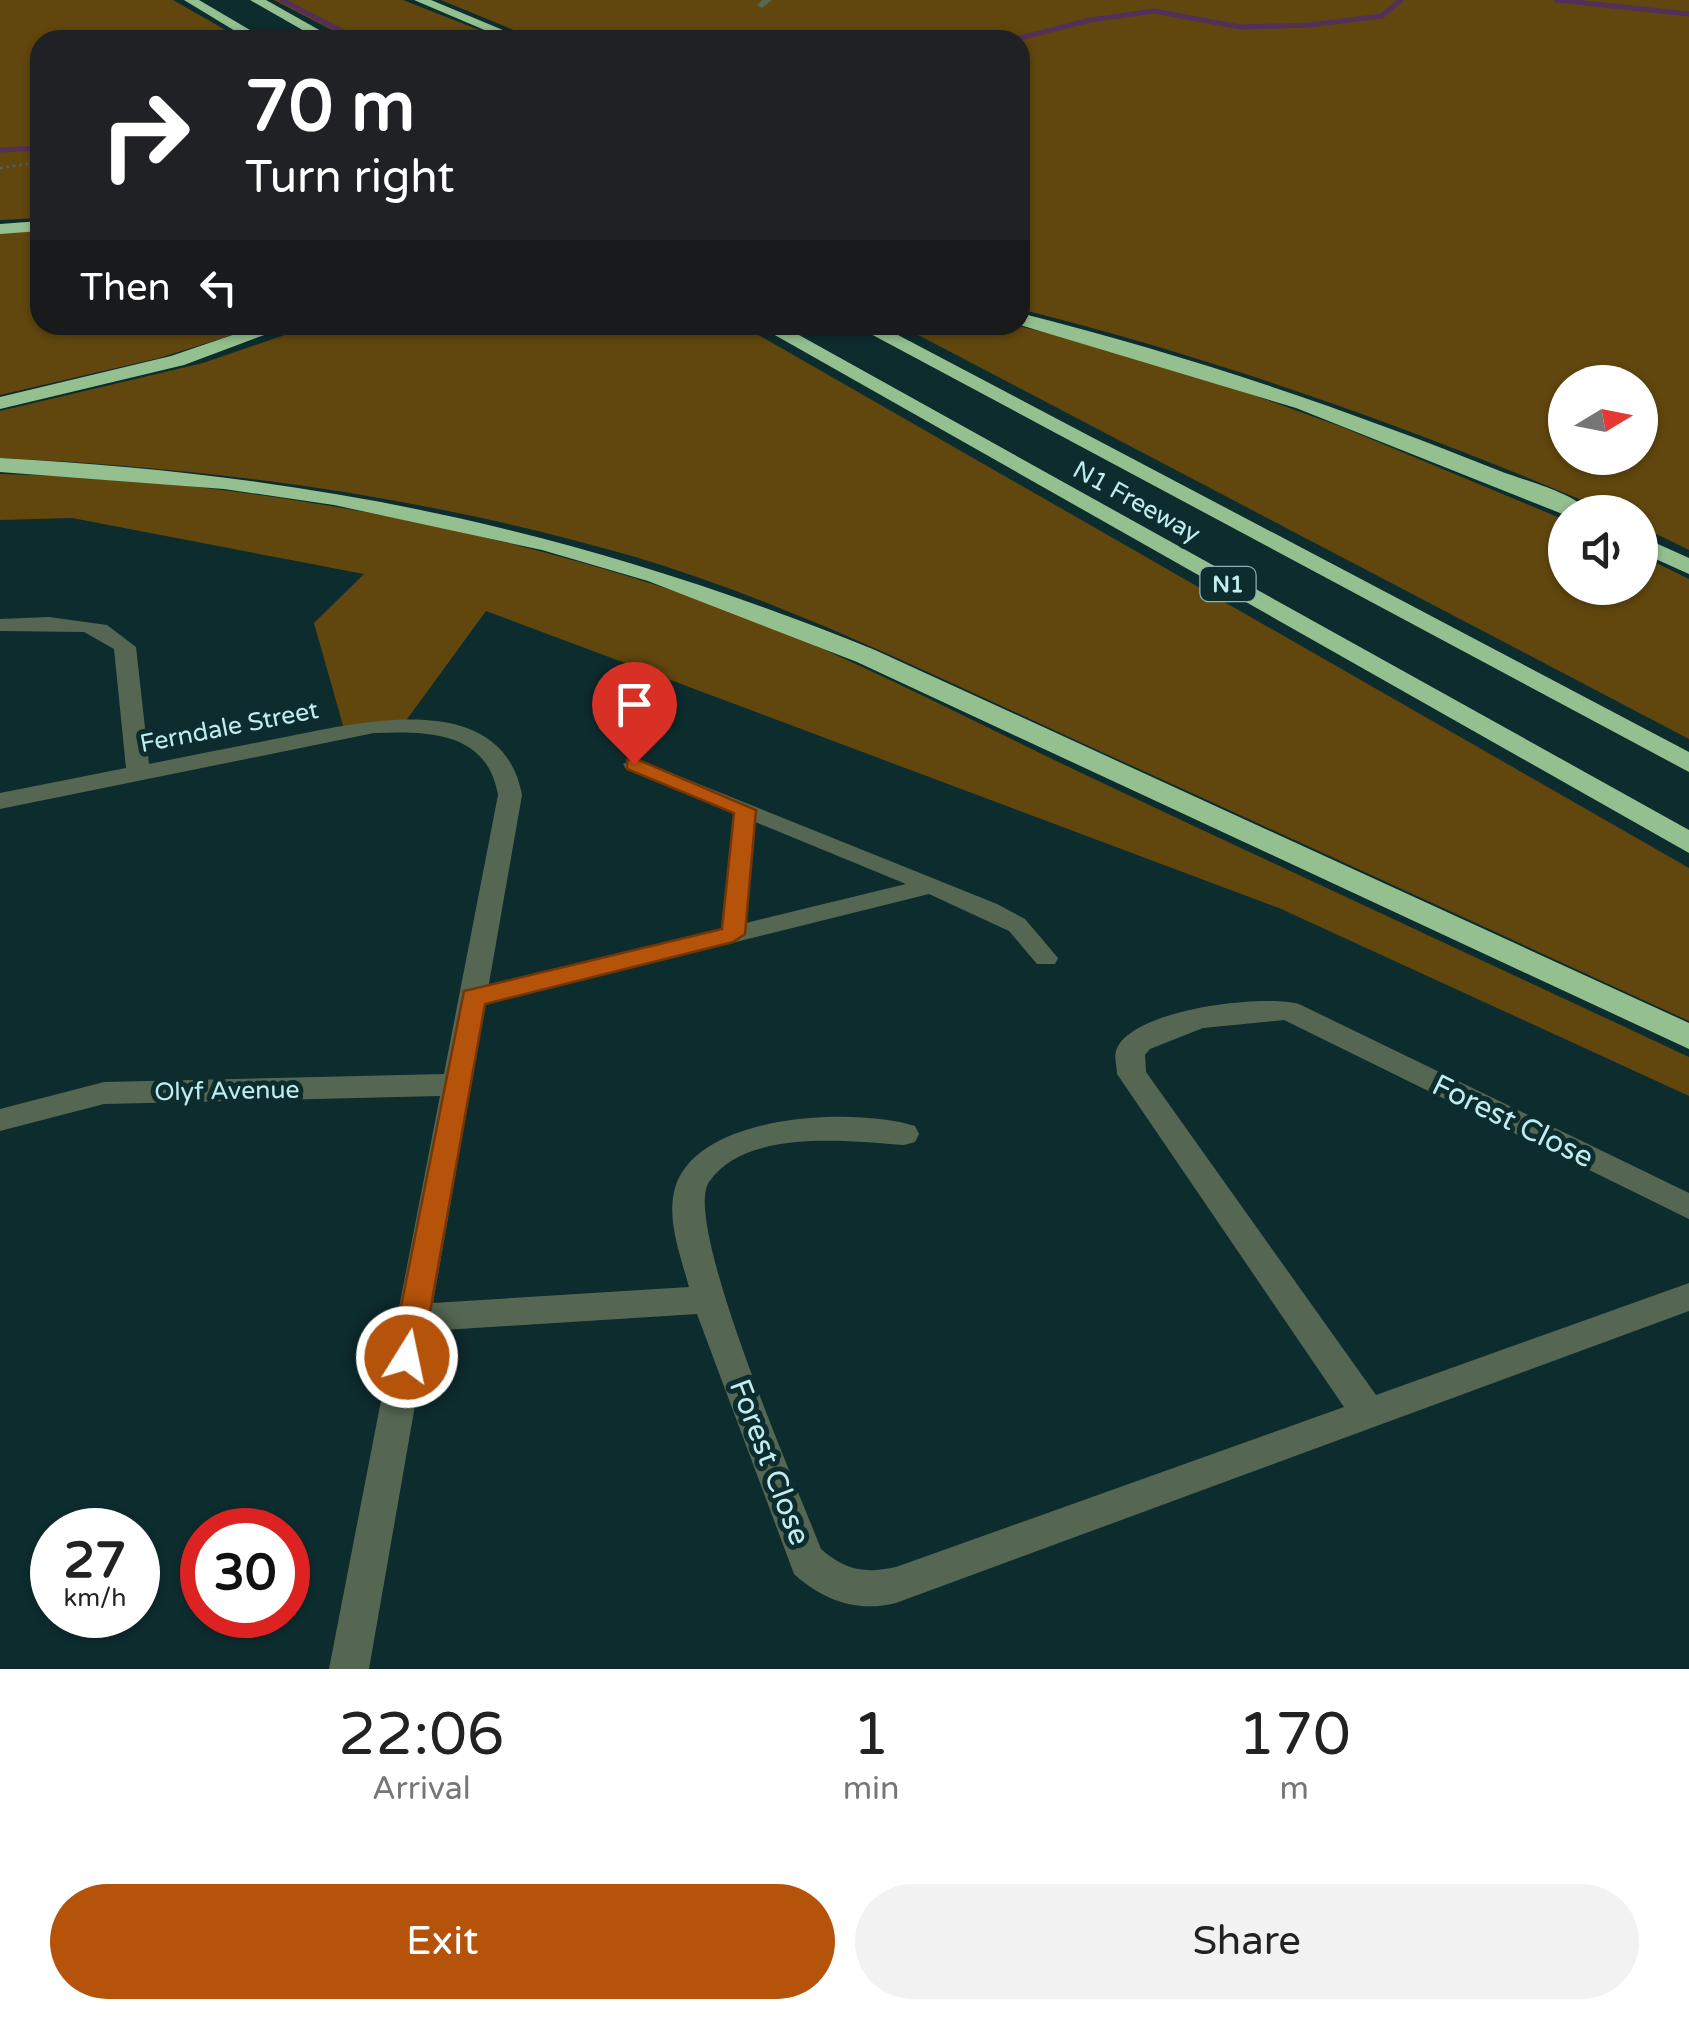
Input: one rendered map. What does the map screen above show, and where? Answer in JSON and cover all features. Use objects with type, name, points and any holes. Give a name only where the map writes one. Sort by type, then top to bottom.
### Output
[{"type":"highway","points":[[190,0],[242,30]]},
{"type":"highway","points":[[256,0],[312,30]]},
{"type":"highway","points":[[420,0],[495,30]]},
{"type":"highway","points":[[0,229],[30,227]]},
{"type":"highway","points":[[1030,322],[1163,358],[1319,410],[1464,462],[1548,499]]},
{"type":"highway","points":[[0,403],[177,361],[252,335]]},
{"type":"highway","name":"N1 Freeway","points":[[786,335],[1689,843]]},
{"type":"highway","name":"N1 Freeway","points":[[883,335],[1689,763]]},
{"type":"highway","points":[[0,465],[202,478],[360,501],[504,530],[636,566],[760,609],[848,648],[1689,1037]]},
{"type":"highway","points":[[1658,552],[1689,567]]},
{"type":"street","points":[[0,626],[98,628],[116,635],[125,647],[138,773]]},
{"type":"street","name":"Ferndale Street","points":[[0,801],[374,726],[436,727],[470,738],[504,766],[510,795],[473,998]]},
{"type":"street","points":[[349,1669],[473,998]]},
{"type":"street","name":"Forest Close","points":[[1368,1414],[1132,1074],[1130,1052],[1146,1034],[1255,1007],[1289,1012],[1689,1208]]},
{"type":"street","name":"Olyf Avenue","points":[[0,1120],[104,1093],[456,1085]]},
{"type":"street","name":"Forest Close","points":[[904,1134],[811,1128],[738,1147],[705,1162],[691,1186],[689,1208],[708,1300],[808,1561],[823,1576],[861,1591],[896,1585],[1689,1296]]},
{"type":"street","points":[[414,1318],[708,1300]]},
{"type":"lane","points":[[634,764],[1016,925],[1046,958]]},
{"type":"lane","points":[[733,934],[745,810]]},
{"type":"lane","points":[[473,998],[931,886]]},
{"type":"path","points":[[0,168],[30,164]]},
{"type":"shaded area","points":[[0,0],[173,0],[226,30],[30,30],[30,218],[0,220]]},
{"type":"shaded area","points":[[274,0],[403,0],[480,30],[332,30]]},
{"type":"shaded area","points":[[441,0],[1689,0],[1689,550],[1658,535],[1658,495],[1568,495],[1319,399],[1171,351],[1030,312],[1030,30],[514,30]]},
{"type":"shaded area","points":[[30,230],[30,335],[233,335],[159,358],[0,395],[0,232]]},
{"type":"shaded area","points":[[1030,329],[1052,334],[1237,389],[1342,427],[1548,513],[1548,605],[1658,605],[1658,564],[1689,579],[1689,739],[918,335],[1030,335]]},
{"type":"shaded area","points":[[285,335],[758,335],[1689,868],[1689,1021],[916,667],[690,574],[554,535],[397,501],[160,469],[0,458],[0,411],[203,363]]},
{"type":"shaded area","points":[[0,474],[168,484],[334,506],[579,562],[712,604],[869,670],[1689,1057],[1689,1096],[1279,908],[486,611],[405,722],[344,729],[314,623],[364,574],[72,518],[0,520]]},
{"type":"waterway","points":[[282,0],[340,30]]},
{"type":"waterway","points":[[1030,35],[1090,20],[1154,11],[1240,27],[1309,25],[1382,16],[1401,0]]},
{"type":"waterway","points":[[1556,0],[1689,14]]},
{"type":"waterway","points":[[0,150],[30,148]]},
{"type":"route","points":[[407,1357],[473,998],[733,934],[745,810],[634,764]]}]
